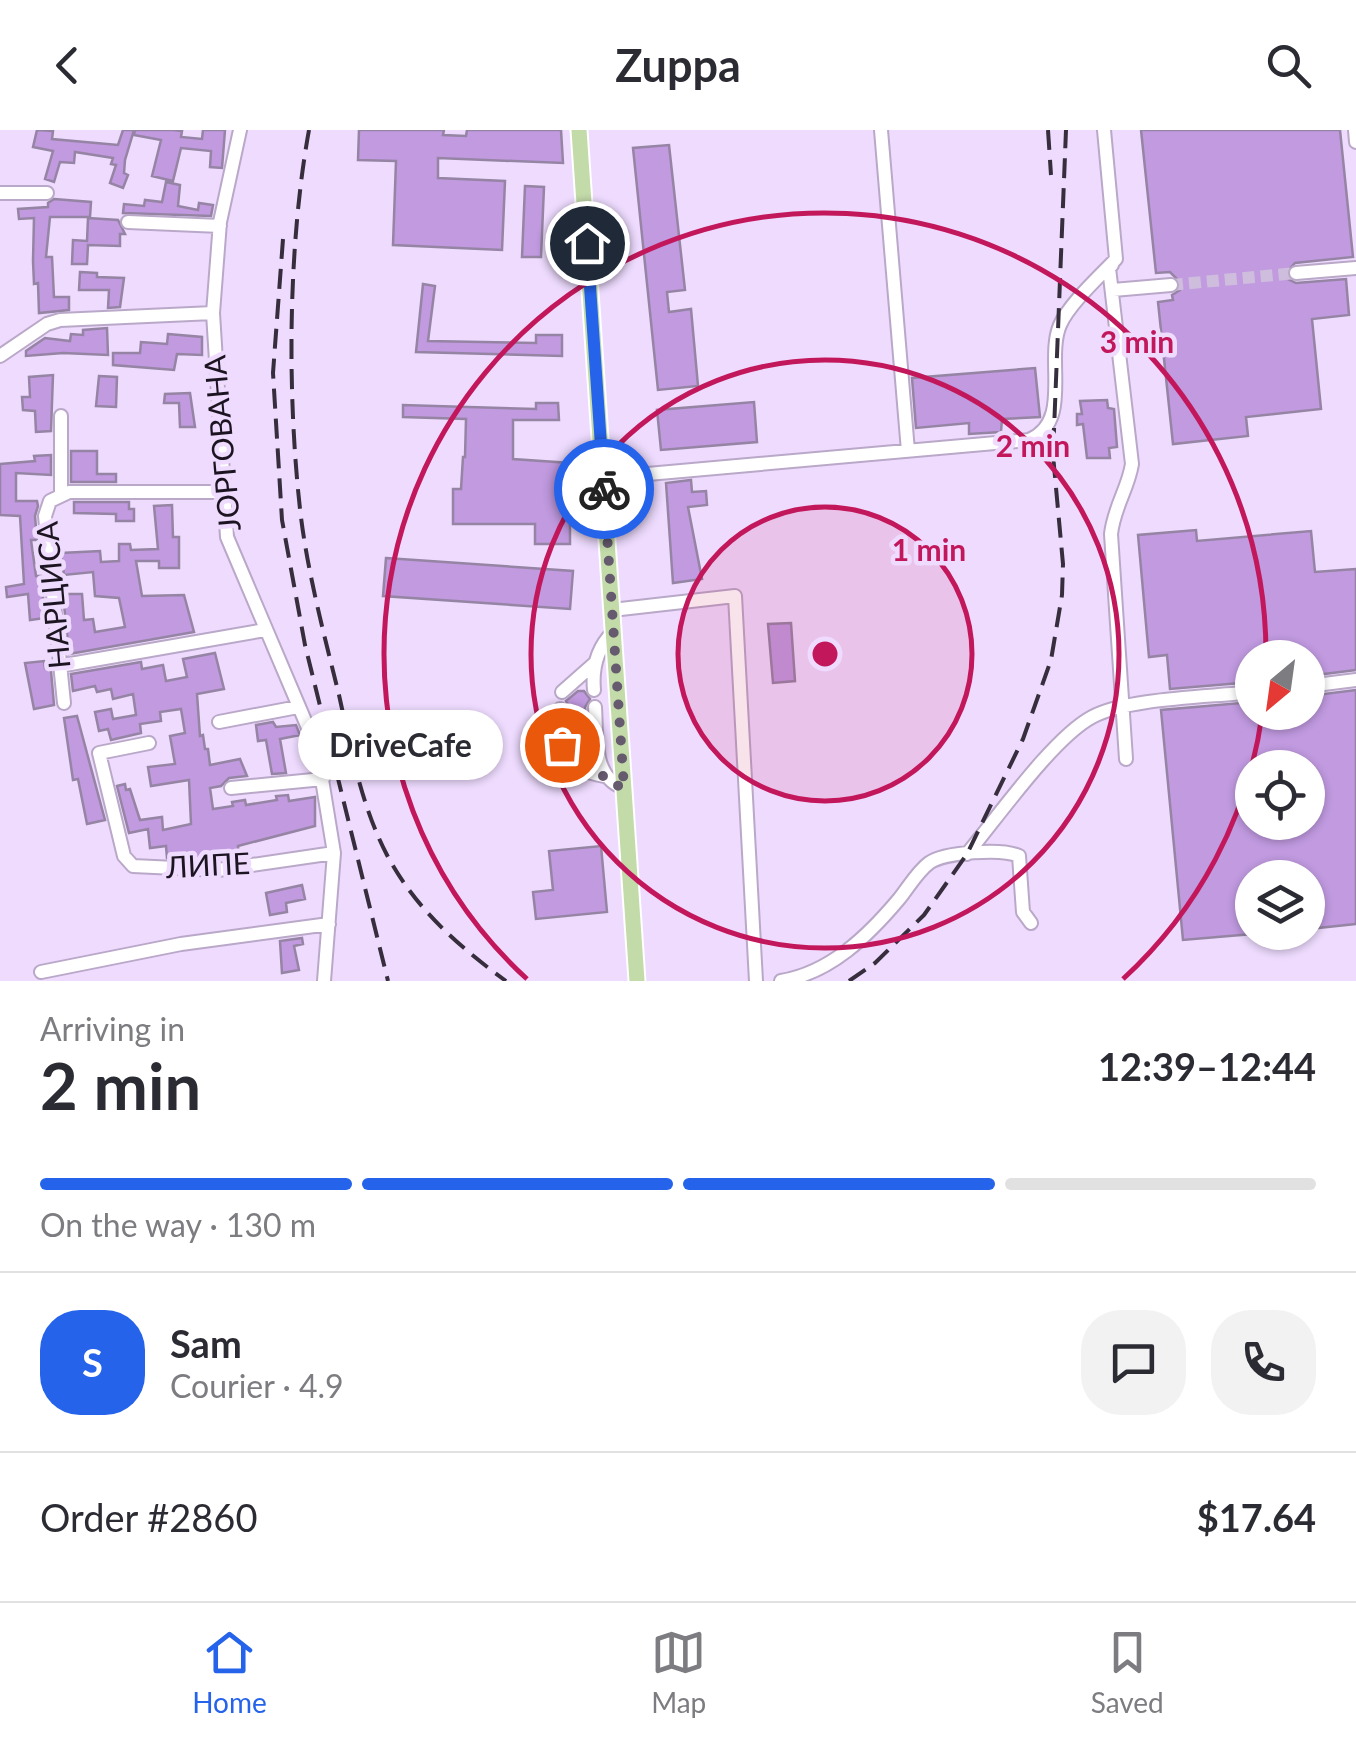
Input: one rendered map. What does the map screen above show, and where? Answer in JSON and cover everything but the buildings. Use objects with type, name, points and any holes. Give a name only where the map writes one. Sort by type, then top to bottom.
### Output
[{"type":"main road","points":[[579,130],[637,981]]},
{"type":"street","name":"ЈОРГОВАНА","points":[[240,130],[220,226],[213,313],[227,537],[317,749],[334,854],[324,981]]},
{"type":"street","points":[[880,130],[908,450]]},
{"type":"street","points":[[1104,130],[1116,259],[1109,268],[1132,464],[1129,484],[1113,514],[1111,534],[1126,759]]},
{"type":"street","points":[[1355,130],[1356,142]]},
{"type":"street","points":[[0,194],[47,193]]},
{"type":"street","points":[[128,222],[220,226]]},
{"type":"street","points":[[603,478],[1029,440],[1039,436],[1054,408],[1056,337],[1061,322],[1116,259]]},
{"type":"street","points":[[1296,273],[1356,268]]},
{"type":"street","points":[[1113,290],[1171,285]]},
{"type":"street","points":[[0,356],[60,320],[213,313]]},
{"type":"street","name":"НАРЦИСА","points":[[61,416],[61,494]]},
{"type":"street","name":"НАРЦИСА","points":[[64,704],[45,516],[50,502],[61,494],[224,492]]},
{"type":"street","points":[[612,610],[735,596],[756,981]]},
{"type":"street","points":[[59,666],[266,630]]},
{"type":"street","points":[[594,690],[596,662],[604,641],[613,632]]},
{"type":"street","points":[[562,692],[596,662]]},
{"type":"street","points":[[1325,684],[1356,680]]},
{"type":"street","points":[[966,854],[1070,732],[1094,715],[1122,706],[1235,694]]},
{"type":"street","points":[[219,722],[298,707]]},
{"type":"street","points":[[595,707],[604,776]]},
{"type":"street","points":[[560,709],[562,745],[567,758],[585,771],[604,776],[624,788]]},
{"type":"street","name":"ЛИПЕ","points":[[149,743],[100,753],[124,856],[133,866],[218,870],[334,854]]},
{"type":"street","points":[[232,788],[323,778]]},
{"type":"street","points":[[780,981],[814,971],[852,949],[928,864],[953,854],[1010,852],[1019,856],[1023,912],[1031,923]]},
{"type":"street","points":[[41,972],[181,944],[329,924]]},
{"type":"tunnel","points":[[1171,285],[1296,273]]},
{"type":"railway","points":[[309,130],[293,270],[292,368],[300,509],[316,602],[358,776],[387,855],[439,925],[506,981]]},
{"type":"railway","points":[[1048,130],[1051,175]]},
{"type":"railway","points":[[849,981],[875,963],[924,915],[967,854],[1023,739],[1051,660],[1063,564],[1053,455],[1066,130]]},
{"type":"railway","points":[[283,239],[273,373],[282,520],[305,645],[388,981]]},
{"type":"way so far","points":[[562,745],[564,754],[575,766],[624,788],[604,489]]},
{"type":"place","name":"DriveCafe","points":[[562,745]]},
{"type":"route","points":[[587,243],[604,489]]}]
